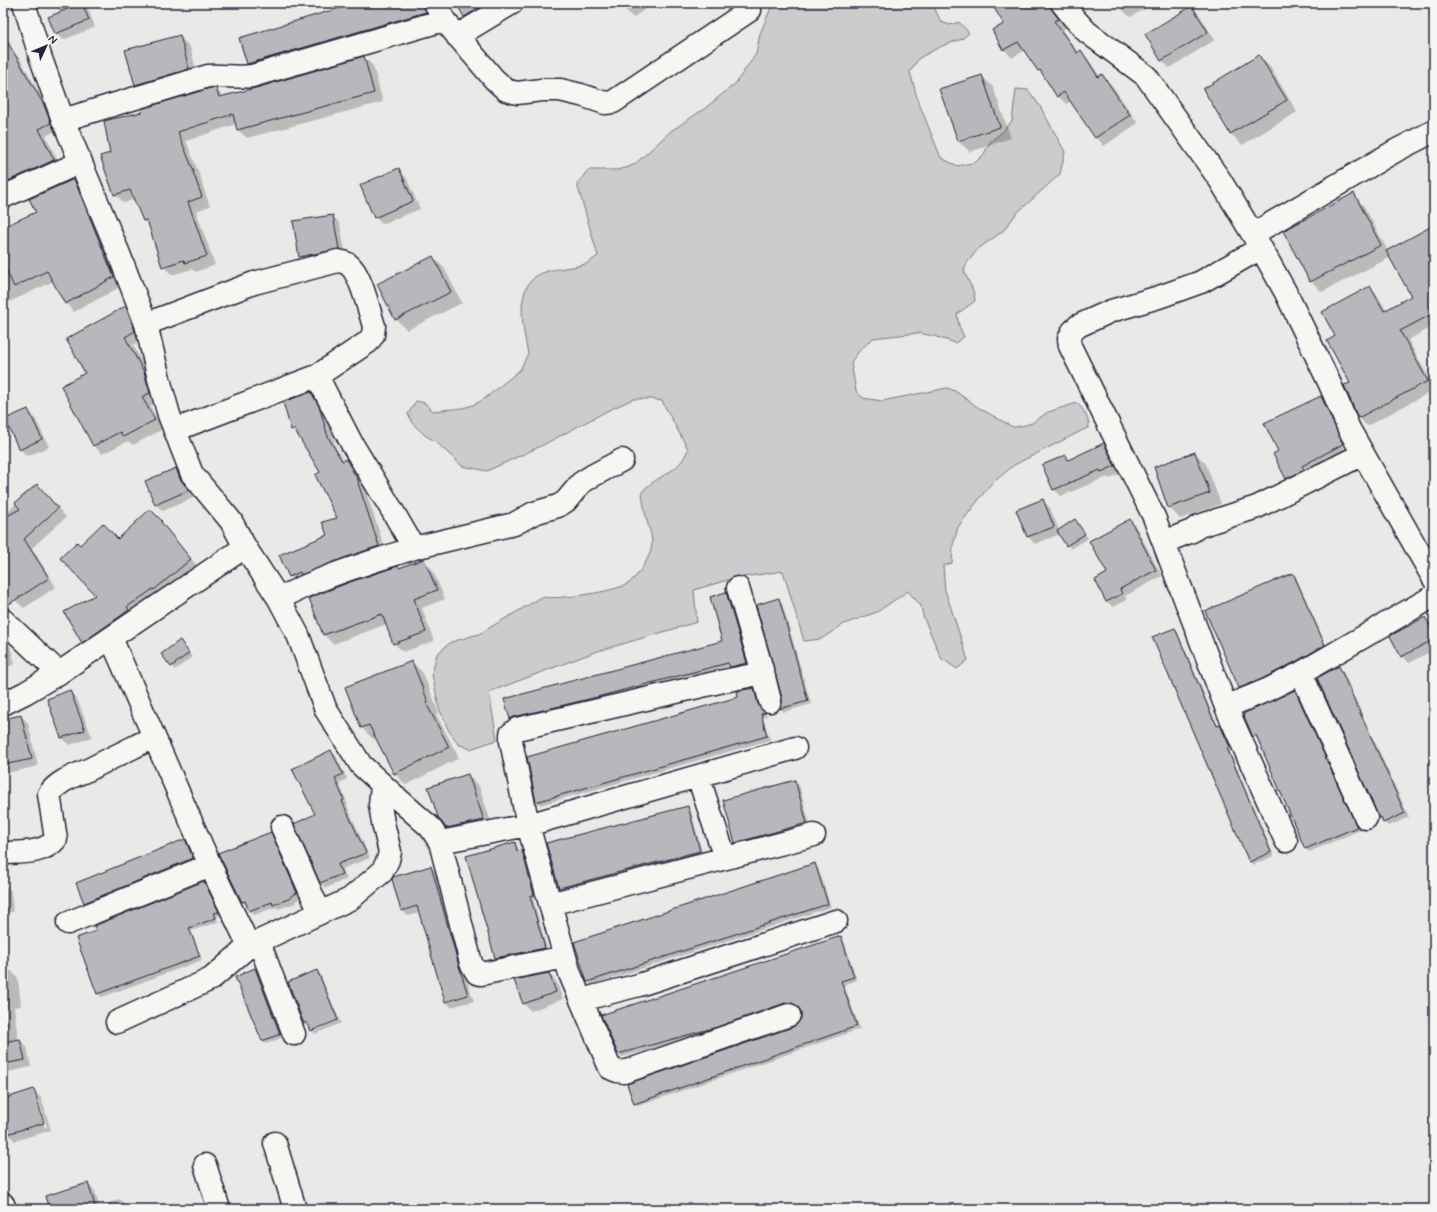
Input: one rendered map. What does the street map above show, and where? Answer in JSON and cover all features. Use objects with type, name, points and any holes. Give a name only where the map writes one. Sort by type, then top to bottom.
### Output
[{"type":"street","points":[[24,3],[40,56],[63,120],[146,324],[169,415],[192,474],[231,521],[279,599],[298,635],[326,710],[361,765],[430,827],[440,842],[471,962],[477,973],[480,974],[565,957]]},
{"type":"street","points":[[457,36],[512,3]]},
{"type":"street","points":[[1062,3],[1087,32],[1146,76],[1220,180],[1286,293],[1329,382],[1349,429],[1434,579]]},
{"type":"street","points":[[63,120],[208,76],[221,75],[238,78],[252,76],[439,11],[457,36],[494,79],[506,90],[517,93],[542,90],[560,90],[608,103],[613,102],[750,10]]},
{"type":"street","points":[[1286,841],[1226,707],[1154,517],[1070,346],[1069,339],[1073,331],[1078,326],[1111,311],[1159,297],[1201,282],[1257,241],[1390,154],[1434,131]]},
{"type":"street","points":[[3,197],[80,162]]},
{"type":"street","points":[[146,324],[254,283],[338,261],[344,262],[353,269],[358,276],[374,326],[372,338],[368,342],[317,376],[175,430]]},
{"type":"street","points":[[317,376],[352,444],[414,548]]},
{"type":"street","points":[[1164,542],[1192,531],[1199,526],[1257,507],[1363,454]]},
{"type":"street","points":[[279,599],[297,589],[327,577],[414,548],[514,524],[534,513],[558,506],[566,501],[581,483],[622,460]]},
{"type":"street","points":[[3,704],[60,673],[245,546]]},
{"type":"street","points":[[738,588],[770,701]]},
{"type":"street","points":[[1226,707],[1267,690],[1301,673],[1434,596]]},
{"type":"street","points":[[3,620],[60,673]]},
{"type":"street","points":[[111,638],[210,865],[254,944],[294,1034]]},
{"type":"street","points":[[763,673],[517,729],[510,734],[528,825],[570,974],[610,1068],[624,1072],[789,1015]]},
{"type":"street","points":[[1301,673],[1366,818]]},
{"type":"street","points":[[3,854],[37,850],[48,847],[56,839],[49,794],[54,787],[65,780],[89,770],[154,737]]},
{"type":"street","points":[[440,842],[528,825],[795,748]]},
{"type":"street","points":[[698,776],[725,858]]},
{"type":"street","points":[[117,1022],[211,979],[254,944],[350,899],[382,872],[390,852],[380,805],[382,785]]},
{"type":"street","points":[[282,826],[320,913]]},
{"type":"street","points":[[550,904],[814,835]]},
{"type":"street","points":[[68,923],[210,865]]},
{"type":"street","points":[[581,1000],[639,985],[836,921]]},
{"type":"street","points":[[275,1143],[295,1209]]},
{"type":"street","points":[[205,1165],[219,1209]]},
{"type":"street","points":[[3,1204],[5,1209]]},
{"type":"shaded area","points":[[773,3],[932,3],[941,22],[950,25],[959,22],[969,33],[962,39],[942,46],[919,58],[910,72],[918,101],[941,158],[958,166],[976,162],[984,154],[990,142],[1012,121],[1016,89],[1028,90],[1040,106],[1065,152],[1060,174],[1016,214],[1003,231],[978,249],[967,263],[964,271],[974,293],[975,301],[957,314],[959,326],[964,337],[955,343],[934,336],[918,333],[873,338],[860,350],[851,362],[856,391],[863,398],[882,401],[947,388],[955,391],[979,408],[1013,427],[1032,423],[1048,412],[1077,403],[1082,408],[1088,420],[1089,427],[1014,465],[989,486],[958,527],[953,545],[952,563],[943,566],[945,590],[968,660],[957,669],[941,658],[923,616],[921,606],[908,591],[877,612],[844,624],[821,639],[804,641],[783,571],[731,579],[694,590],[697,622],[595,652],[489,692],[497,740],[470,749],[458,744],[448,729],[439,708],[432,674],[437,654],[451,642],[479,634],[542,597],[550,598],[600,592],[629,583],[644,565],[650,554],[652,544],[645,514],[642,492],[654,481],[680,464],[688,449],[662,401],[652,399],[633,399],[543,445],[487,471],[462,466],[435,441],[426,436],[412,423],[408,414],[416,401],[425,403],[433,411],[463,408],[473,405],[483,400],[520,370],[528,354],[522,318],[522,306],[524,294],[529,284],[536,276],[548,271],[588,263],[598,256],[577,184],[588,170],[616,170],[635,164],[671,131],[704,109],[735,84],[756,54],[760,34]]},
{"type":"building","points":[[82,3],[89,20],[55,34],[48,17]]},
{"type":"building","points":[[356,3],[423,3],[426,12],[247,64],[239,38]]},
{"type":"building","points":[[456,3],[488,3],[464,17]]},
{"type":"building","points":[[991,3],[1050,3],[1052,10],[1059,19],[1054,21],[1077,53],[1081,50],[1098,77],[1102,74],[1130,115],[1095,138],[1064,92],[1057,97],[1040,70],[1038,71],[1018,42],[1003,50],[992,30],[1004,24]]},
{"type":"building","points":[[1192,6],[1208,32],[1161,61],[1145,34]]},
{"type":"building","points":[[3,34],[44,105],[51,123],[39,129],[54,160],[8,181],[3,170]]},
{"type":"building","points":[[180,35],[189,69],[135,85],[125,50]]},
{"type":"building","points":[[1259,55],[1287,100],[1230,134],[1203,89]]},
{"type":"building","points":[[364,56],[374,93],[237,130],[233,114],[178,132],[202,197],[188,202],[207,256],[185,263],[184,260],[162,267],[147,220],[143,221],[130,190],[114,195],[100,156],[110,153],[104,121],[142,112],[141,109],[210,88],[216,88],[219,97],[256,88]]},
{"type":"building","points":[[982,75],[1000,127],[958,141],[939,89]]},
{"type":"building","points":[[399,168],[413,201],[374,218],[360,185]]},
{"type":"building","points":[[74,179],[114,277],[65,304],[47,271],[14,287],[3,263],[3,227],[36,212],[29,199]]},
{"type":"building","points":[[1354,193],[1381,245],[1310,282],[1283,231]]},
{"type":"building","points":[[333,215],[339,249],[299,257],[293,221]]},
{"type":"building","points":[[1434,225],[1434,313],[1400,331],[1428,381],[1358,418],[1344,385],[1350,383],[1327,341],[1335,336],[1322,312],[1370,286],[1384,311],[1411,296],[1386,251]]},
{"type":"building","points":[[433,256],[451,292],[395,320],[377,284]]},
{"type":"building","points":[[126,306],[135,331],[125,337],[144,372],[150,393],[142,397],[155,420],[123,437],[120,432],[93,446],[61,386],[85,373],[66,339]]},
{"type":"building","points":[[311,392],[319,406],[328,437],[342,461],[346,459],[359,482],[358,483],[379,546],[301,575],[300,572],[289,577],[279,555],[327,535],[322,522],[337,518],[315,475],[320,472],[294,429],[291,430],[283,402]]},
{"type":"building","points":[[1321,396],[1343,444],[1302,466],[1304,470],[1286,479],[1273,454],[1278,451],[1264,423]]},
{"type":"building","points":[[28,409],[42,439],[19,450],[5,419]]},
{"type":"building","points":[[1104,443],[1115,466],[1101,472],[1100,470],[1053,490],[1042,465],[1066,455],[1068,460]]},
{"type":"building","points":[[1195,452],[1210,493],[1168,508],[1154,467]]},
{"type":"building","points":[[176,468],[180,479],[189,490],[155,505],[145,481]]},
{"type":"building","points":[[37,484],[58,508],[24,539],[49,578],[3,608],[3,518],[20,509],[15,503]]},
{"type":"building","points":[[1043,499],[1054,527],[1027,537],[1016,510]]},
{"type":"building","points":[[150,509],[162,521],[161,522],[191,559],[154,590],[153,589],[127,607],[129,610],[82,643],[64,612],[95,595],[60,558],[77,542],[80,545],[103,523],[118,539]]},
{"type":"building","points":[[1075,519],[1085,534],[1066,546],[1057,531]]},
{"type":"building","points":[[1130,519],[1156,570],[1120,589],[1122,594],[1106,602],[1095,580],[1107,573],[1089,541]]},
{"type":"building","points":[[424,559],[437,590],[414,599],[426,632],[393,644],[382,614],[323,635],[309,598],[350,582]]},
{"type":"building","points":[[1293,573],[1325,645],[1262,679],[1239,688],[1205,611]]},
{"type":"building","points":[[726,592],[747,663],[730,667],[728,663],[510,719],[504,699],[722,641],[710,597]]},
{"type":"building","points":[[779,598],[808,701],[779,709],[782,704],[782,698],[756,605]]},
{"type":"building","points":[[1425,617],[1434,633],[1434,639],[1401,657],[1390,636]]},
{"type":"building","points":[[1175,628],[1213,719],[1217,726],[1220,725],[1230,747],[1227,748],[1271,852],[1249,862],[1152,637]]},
{"type":"building","points":[[180,640],[189,653],[171,667],[161,654]]},
{"type":"building","points":[[412,661],[428,702],[426,703],[449,747],[394,774],[369,725],[361,728],[345,687]]},
{"type":"building","points":[[1339,666],[1405,813],[1383,823],[1381,817],[1378,818],[1317,678]]},
{"type":"building","points":[[754,688],[758,704],[766,713],[761,714],[767,736],[536,802],[527,757],[738,697],[737,691]]},
{"type":"building","points":[[70,690],[85,730],[61,738],[47,699]]},
{"type":"building","points":[[1295,690],[1357,827],[1305,849],[1256,735],[1253,737],[1243,714]]},
{"type":"building","points":[[21,715],[32,759],[3,765],[3,719]]},
{"type":"building","points":[[331,750],[343,774],[335,778],[344,800],[342,801],[366,853],[338,864],[342,874],[320,883],[294,824],[315,814],[292,769]]},
{"type":"building","points":[[468,774],[484,820],[446,828],[438,817],[428,787]]},
{"type":"building","points":[[795,780],[807,823],[735,843],[723,800]]},
{"type":"building","points":[[688,806],[700,851],[559,888],[546,843]]},
{"type":"building","points":[[271,832],[297,893],[291,896],[291,898],[273,905],[272,902],[249,911],[245,901],[242,902],[218,853]]},
{"type":"building","points":[[185,839],[193,858],[84,903],[76,883]]},
{"type":"building","points":[[515,842],[517,851],[522,850],[534,895],[530,896],[545,948],[495,958],[466,856]]},
{"type":"building","points":[[815,863],[828,904],[587,982],[574,942]]},
{"type":"building","points":[[431,866],[468,995],[445,1002],[417,906],[401,911],[392,879],[393,877]]},
{"type":"building","points":[[204,881],[219,912],[214,913],[216,918],[189,928],[200,956],[97,994],[76,938],[96,931],[94,926]]},
{"type":"building","points":[[841,936],[854,977],[841,981],[857,1026],[634,1104],[627,1084],[793,1027],[801,1018],[801,1011],[792,1003],[785,1003],[717,1027],[618,1054],[601,1015]]},
{"type":"building","points":[[255,968],[280,1034],[262,1041],[235,977]]},
{"type":"building","points":[[317,970],[338,1020],[311,1031],[307,1022],[304,1024],[288,982]]},
{"type":"building","points":[[549,973],[556,992],[523,1004],[514,980]]},
{"type":"building","points":[[20,1039],[25,1060],[3,1064],[3,1042]]},
{"type":"building","points":[[34,1089],[44,1123],[7,1134],[3,1122],[3,1099]]},
{"type":"building","points":[[88,1183],[96,1209],[49,1209],[45,1196]]}]
